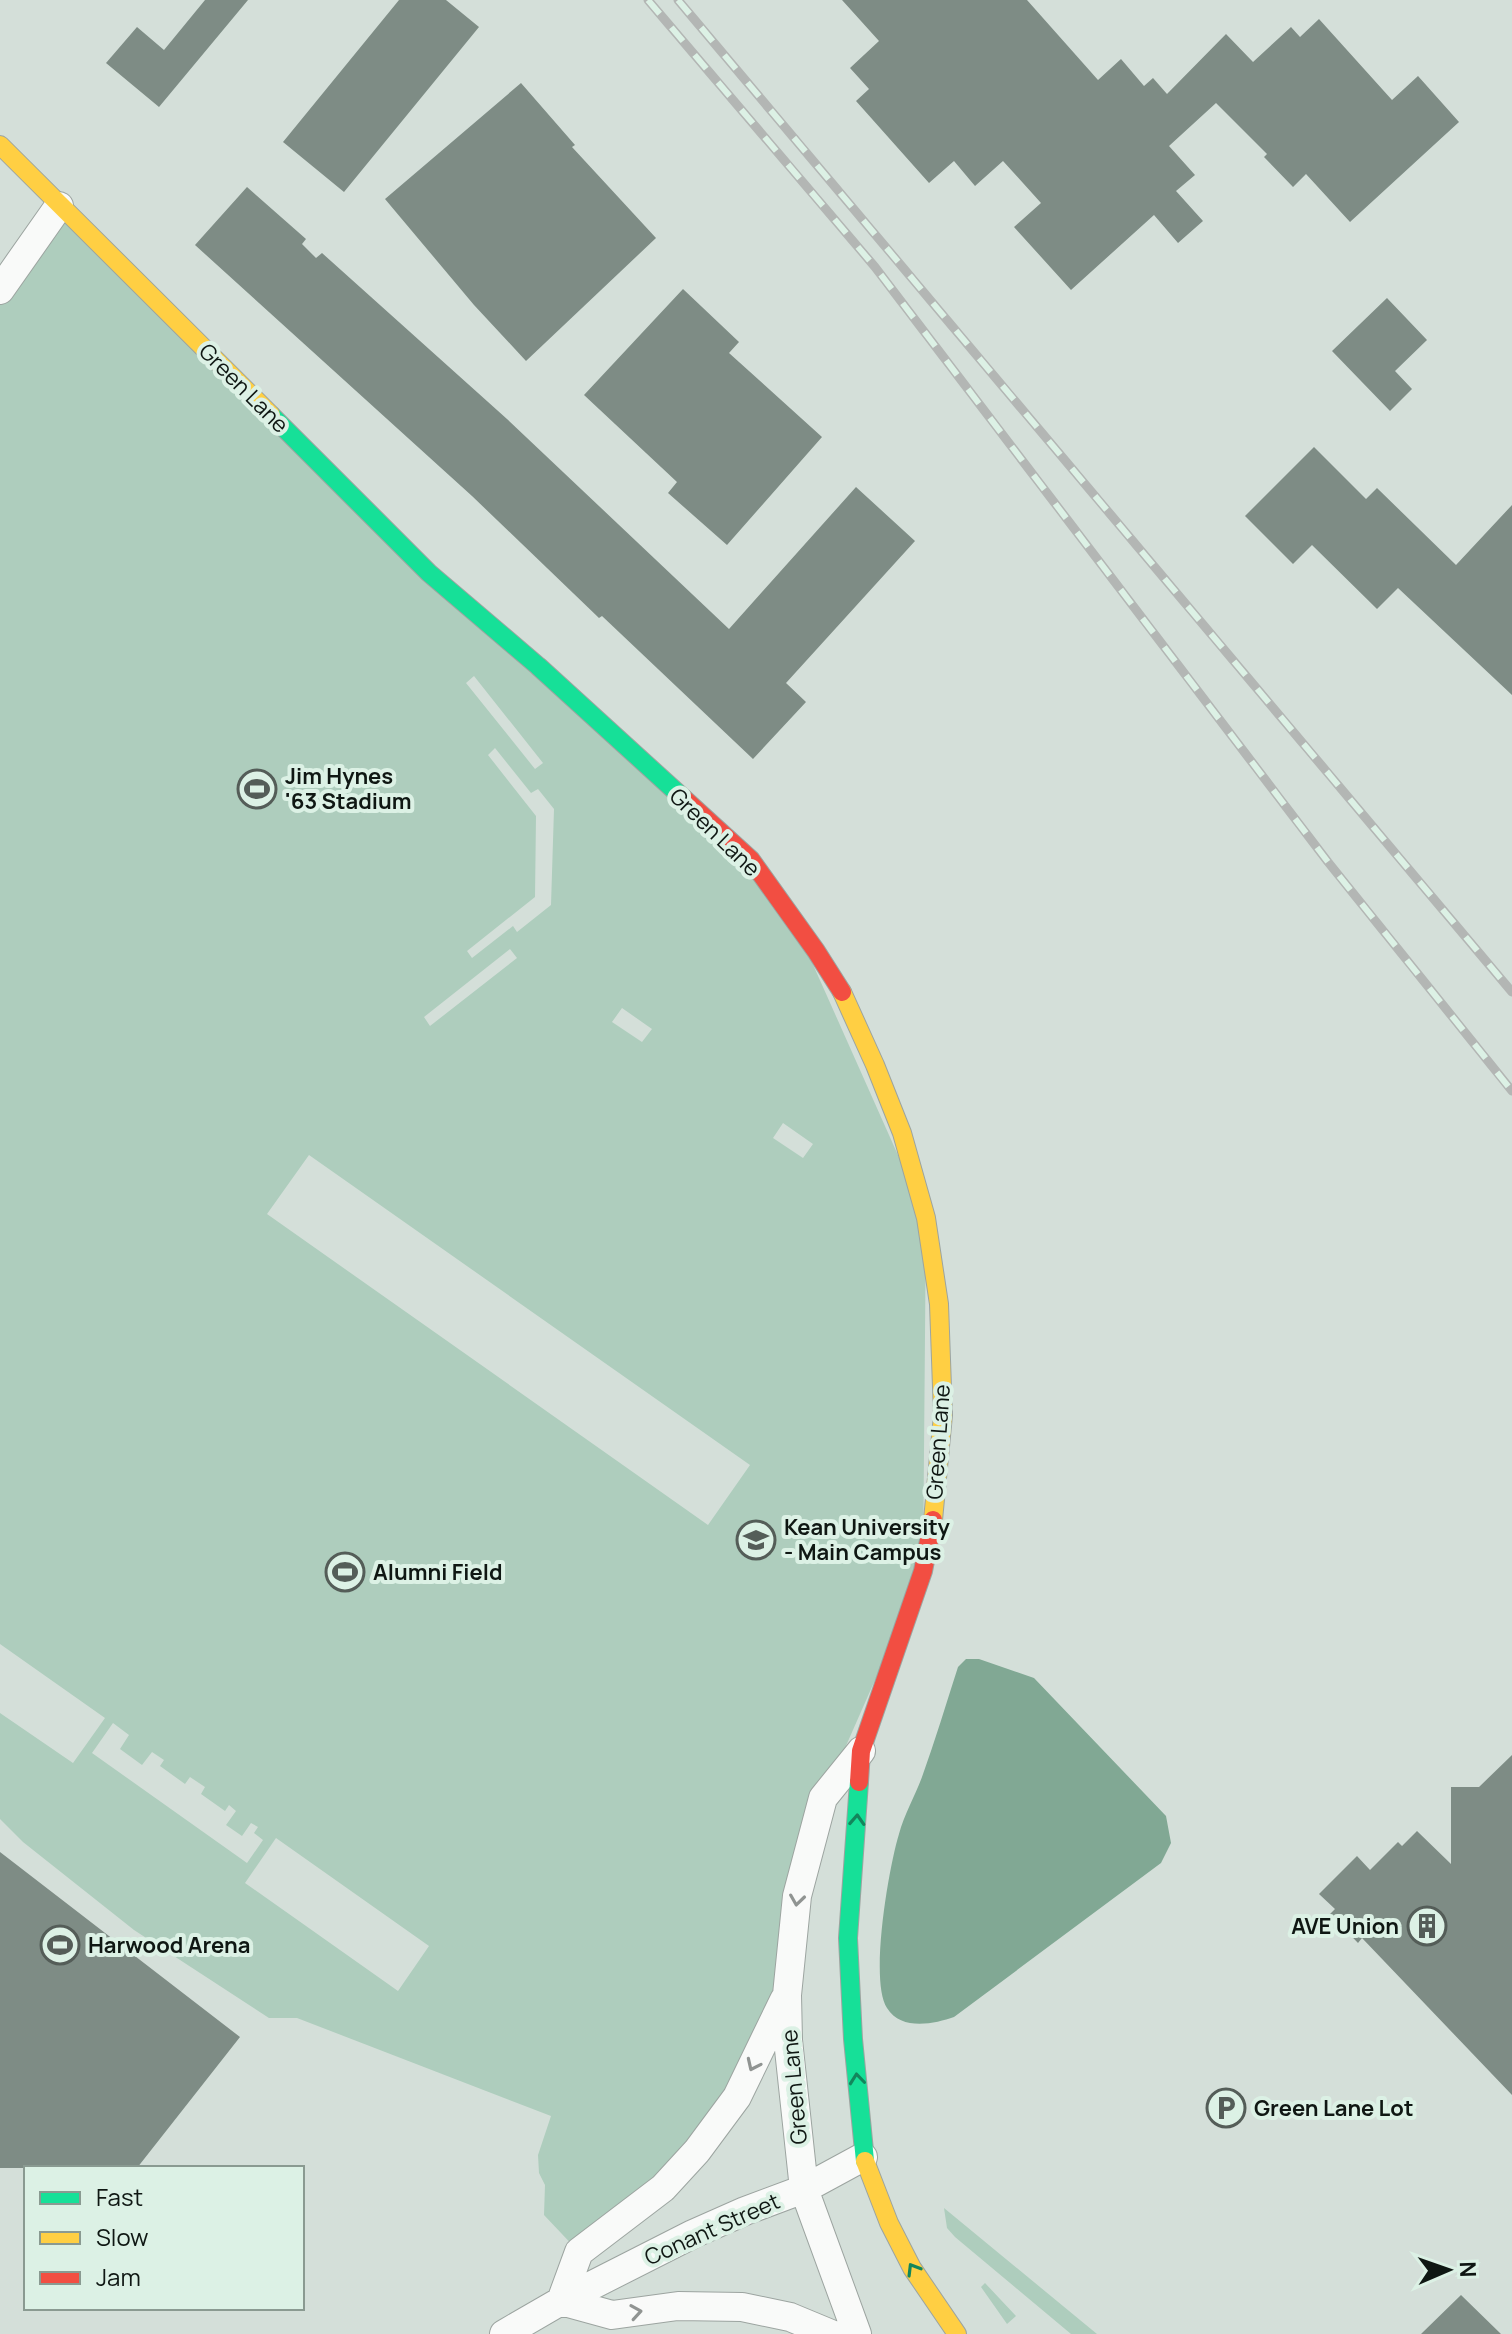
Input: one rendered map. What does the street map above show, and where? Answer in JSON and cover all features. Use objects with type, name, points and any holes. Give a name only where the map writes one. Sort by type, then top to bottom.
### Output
[{"type":"street","name":"Green Lane","points":[[0,145],[429,573],[538,666],[751,860],[841,991],[875,1065],[902,1133],[926,1218],[943,1353],[942,1429],[932,1525],[923,1571],[861,1751],[848,1938],[853,2039],[863,2157],[889,2223],[912,2268],[957,2334]]},
{"type":"street","points":[[0,290],[59,206]]},
{"type":"street","name":"Green Lane","points":[[857,2334],[804,2189],[788,2040],[787,1995],[797,1896],[815,1822],[823,1798],[861,1751]]},
{"type":"street","name":"Conant Street","points":[[561,2301],[579,2252],[663,2188],[697,2151],[737,2097],[787,1995]]},
{"type":"street","name":"Conant Street","points":[[504,2334],[561,2301],[706,2228],[804,2189],[863,2157]]},
{"type":"street","points":[[561,2301],[612,2315],[678,2306],[742,2307],[790,2317],[831,2334]]},
{"type":"shaded area","points":[[59,206],[790,913],[926,1218],[923,1571],[823,1798],[787,1995],[737,2097],[579,2252],[544,2215],[545,2185],[539,2173],[538,2155],[551,2116],[297,2018],[269,2018],[134,1930],[23,1842],[0,1819],[0,1713],[73,1763],[105,1718],[0,1644],[0,290]],"holes":[[[474,676],[543,763],[535,769],[466,683]],[[495,748],[531,793],[538,789],[554,809],[551,905],[517,932],[513,926],[472,958],[467,951],[535,897],[536,816],[488,755]],[[510,949],[517,958],[430,1026],[424,1017]],[[622,1008],[652,1029],[642,1042],[612,1022]],[[783,1123],[813,1144],[803,1158],[773,1138]],[[309,1155],[750,1465],[708,1525],[267,1214]],[[113,1723],[129,1735],[120,1749],[142,1765],[152,1752],[164,1760],[160,1766],[185,1784],[190,1777],[205,1787],[201,1794],[225,1811],[229,1805],[236,1811],[226,1825],[242,1836],[251,1823],[258,1827],[254,1833],[263,1840],[247,1863],[92,1753]],[[276,1838],[429,1946],[398,1991],[245,1883]]]},
{"type":"shaded area","points":[[966,1659],[979,1659],[1034,1678],[1166,1816],[1171,1843],[1161,1863],[954,2017],[937,2022],[909,2023],[893,2015],[882,1994],[880,1950],[886,1896],[901,1827],[922,1777],[958,1667]]},
{"type":"shaded area","points":[[944,2208],[1097,2334],[1071,2334],[955,2237],[947,2228]]},
{"type":"shaded area","points":[[985,2283],[1016,2316],[1007,2324],[981,2287]]},
{"type":"building","points":[[205,0],[248,0],[159,107],[106,63],[137,27],[164,50]]},
{"type":"building","points":[[399,0],[446,0],[479,27],[344,192],[283,142]]},
{"type":"building","points":[[842,0],[1027,0],[1098,80],[1121,59],[1144,86],[1153,78],[1167,94],[1226,34],[1253,62],[1291,27],[1300,37],[1319,19],[1392,100],[1418,76],[1459,122],[1350,222],[1306,174],[1293,187],[1264,157],[1267,154],[1216,103],[1169,146],[1195,175],[1176,191],[1203,221],[1178,243],[1154,215],[1071,290],[1014,227],[1041,203],[1003,161],[975,186],[954,161],[929,183],[856,101],[869,89],[850,68],[879,41]]},
{"type":"building","points":[[521,83],[575,145],[572,147],[656,238],[526,361],[474,305],[385,199]]},
{"type":"building","points":[[247,187],[306,239],[302,244],[316,258],[322,253],[507,419],[729,629],[856,487],[915,541],[786,683],[806,702],[753,759],[472,496],[195,245]]},
{"type":"building","points":[[683,289],[739,342],[729,353],[822,437],[727,545],[668,493],[677,482],[584,395]]},
{"type":"building","points":[[1387,298],[1427,340],[1395,371],[1412,389],[1390,411],[1332,351]]},
{"type":"building","points":[[1314,447],[1366,499],[1377,488],[1456,565],[1512,505],[1512,695],[1398,588],[1377,609],[1312,545],[1293,564],[1245,516]]},
{"type":"building","name":"AVE Union","points":[[1512,1755],[1512,2095],[1362,1938],[1358,1943],[1330,1914],[1335,1909],[1319,1894],[1357,1856],[1370,1870],[1398,1842],[1402,1846],[1417,1831],[1451,1864],[1451,1787],[1479,1787]]},
{"type":"building","name":"Harwood Arena","points":[[0,1852],[240,2037],[139,2166],[0,2168]]},
{"type":"building","points":[[1461,2295],[1501,2334],[1421,2334]]},
{"type":"railway","points":[[648,0],[875,267],[1328,862],[1512,1091]]},
{"type":"railway","points":[[678,0],[1512,992]]},
{"type":"traffic: fast","points":[[271,415],[429,573],[538,666],[683,798]]},
{"type":"traffic: fast","points":[[859,1782],[848,1938],[853,2039],[865,2161]]},
{"type":"traffic: slow","points":[[0,145],[271,415]]},
{"type":"traffic: slow","points":[[842,992],[902,1133],[926,1218],[939,1304],[943,1415],[933,1520]]},
{"type":"traffic: slow","points":[[865,2161],[889,2223],[912,2268],[957,2334]]},
{"type":"traffic: jam","points":[[683,798],[751,860],[842,992]]},
{"type":"traffic: jam","points":[[859,1782],[861,1751],[923,1571],[933,1520]]},
{"type":"place","name":"Jim Hynes '63 Stadium","points":[[257,789]]},
{"type":"place","name":"Kean University - Main Campus","points":[[756,1540]]},
{"type":"place","name":"Alumni Field","points":[[345,1572]]},
{"type":"place","name":"AVE Union","points":[[1427,1926]]},
{"type":"place","name":"Harwood Arena","points":[[60,1945]]},
{"type":"place","name":"Green Lane Lot","points":[[1226,2108]]}]
